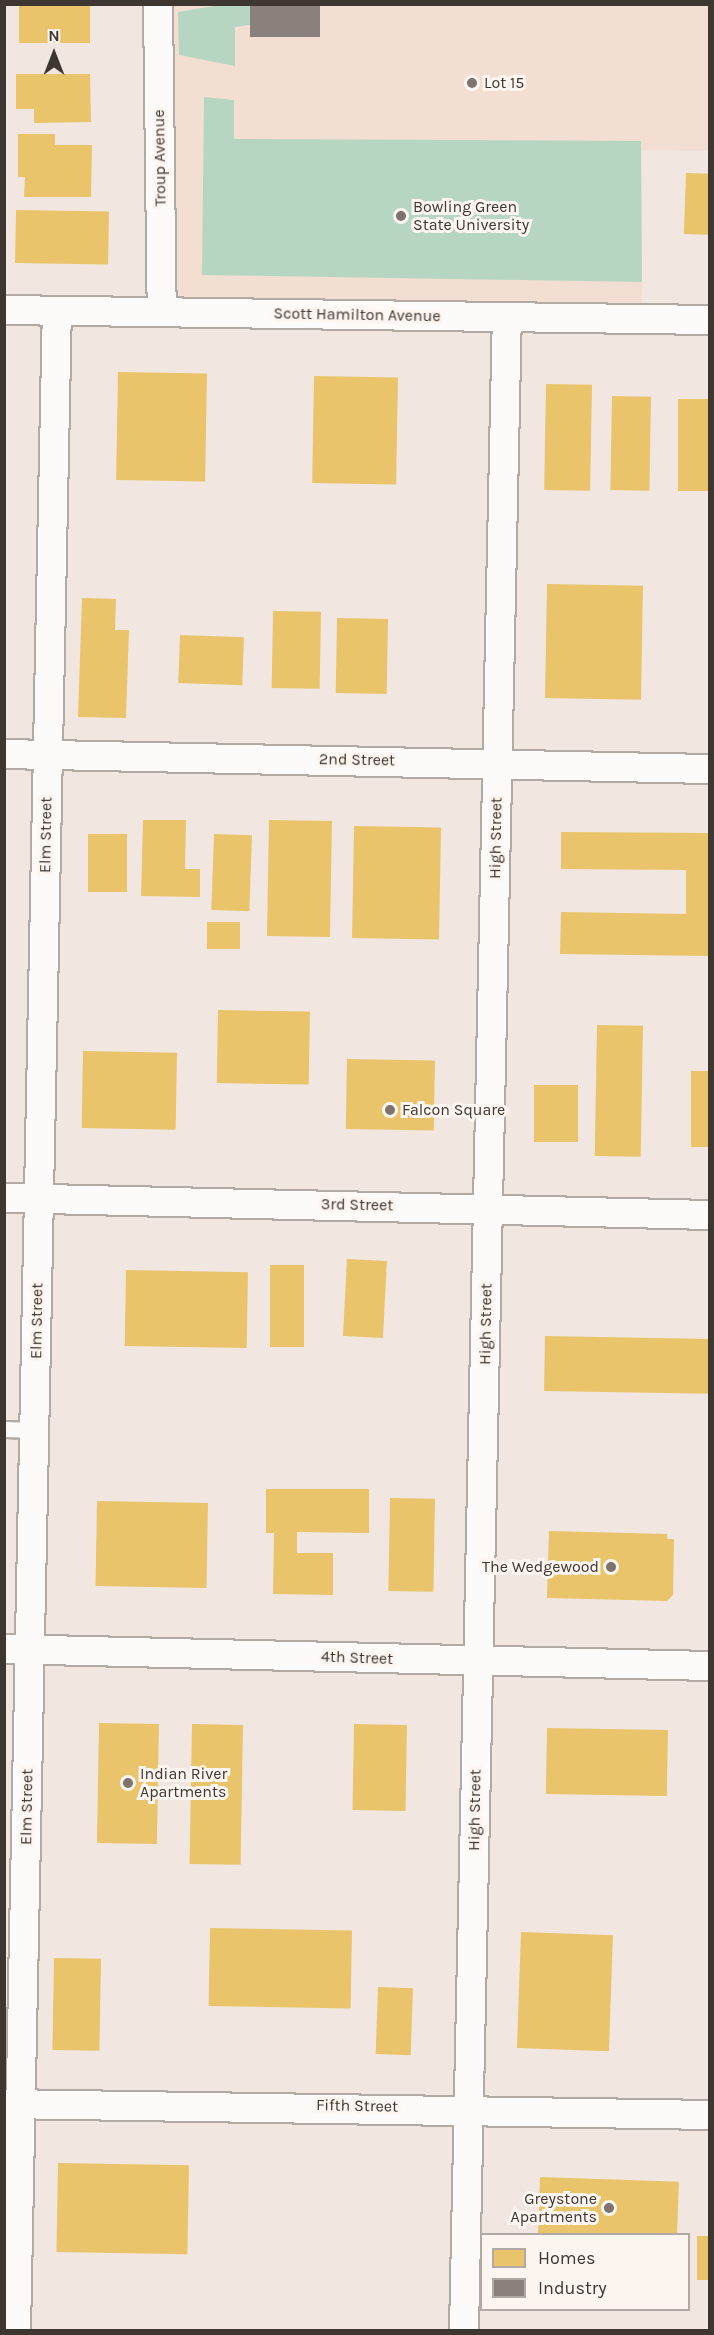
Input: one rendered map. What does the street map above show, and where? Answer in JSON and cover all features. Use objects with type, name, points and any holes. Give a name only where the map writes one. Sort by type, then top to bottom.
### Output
[{"type":"street","name":"Troup Avenue","points":[[158,4],[162,312]]},
{"type":"street","name":"Scott Hamilton Avenue","points":[[4,310],[710,320]]},
{"type":"street","name":"Elm Street","points":[[16,2331],[13,2104],[17,1649],[34,1430],[57,311]]},
{"type":"street","name":"High Street","points":[[465,2331],[507,317]]},
{"type":"street","name":"2nd Street","points":[[4,754],[710,769]]},
{"type":"street","name":"3rd Street","points":[[4,1198],[710,1215]]},
{"type":"street","name":"4th Street","points":[[17,1649],[710,1666]]},
{"type":"street","name":"Fifth Street","points":[[13,2104],[469,2109],[710,2115]]},
{"type":"lane","points":[[4,1429],[34,1430]]},
{"type":"shaded area","name":"Bowling Green State University","points":[[158,5],[709,5],[709,151],[641,150],[642,319],[162,312]]},
{"type":"green space","points":[[220,5],[250,5],[250,25],[235,27],[235,66],[179,55],[178,12]]},
{"type":"green space","points":[[204,97],[234,100],[234,139],[641,141],[642,282],[202,275]]},
{"type":"building: Homes","points":[[19,5],[90,5],[90,43],[19,43]]},
{"type":"building: Homes","points":[[16,74],[90,74],[91,122],[34,123],[34,109],[16,109]]},
{"type":"building: Homes","points":[[18,134],[55,134],[55,145],[92,145],[91,197],[24,197],[25,177],[18,177]]},
{"type":"building: Homes","points":[[686,173],[710,174],[708,235],[684,234]]},
{"type":"building: Homes","points":[[16,210],[109,212],[108,265],[15,263]]},
{"type":"building: Homes","points":[[118,372],[207,374],[205,482],[116,480]]},
{"type":"building: Homes","points":[[314,376],[398,377],[396,484],[312,483]]},
{"type":"building: Homes","points":[[546,384],[592,385],[590,491],[544,490]]},
{"type":"building: Homes","points":[[612,396],[651,397],[649,491],[610,490]]},
{"type":"building: Homes","points":[[678,399],[710,399],[710,491],[678,491]]},
{"type":"building: Homes","points":[[547,584],[643,586],[641,700],[545,698]]},
{"type":"building: Homes","points":[[82,598],[116,599],[115,630],[129,630],[126,718],[78,717]]},
{"type":"building: Homes","points":[[273,611],[321,612],[320,689],[272,688]]},
{"type":"building: Homes","points":[[337,618],[388,619],[387,694],[336,693]]},
{"type":"building: Homes","points":[[180,635],[244,637],[242,685],[178,683]]},
{"type":"building: Homes","points":[[143,820],[186,820],[185,869],[200,869],[200,897],[141,896]]},
{"type":"building: Homes","points":[[269,820],[332,821],[330,937],[267,936]]},
{"type":"building: Homes","points":[[354,826],[441,828],[439,940],[352,938]]},
{"type":"building: Homes","points":[[561,832],[710,833],[710,956],[560,954],[561,912],[686,914],[686,870],[561,869]]},
{"type":"building: Homes","points":[[88,834],[127,834],[127,892],[88,892]]},
{"type":"building: Homes","points":[[214,834],[252,835],[249,911],[211,910]]},
{"type":"building: Homes","points":[[207,922],[240,922],[240,949],[207,949]]},
{"type":"building: Homes","points":[[218,1010],[310,1012],[309,1085],[217,1083]]},
{"type":"building: Homes","points":[[597,1025],[643,1026],[641,1157],[595,1156]]},
{"type":"building: Homes","points":[[83,1051],[177,1053],[176,1130],[82,1128]]},
{"type":"building: Homes","name":"Falcon Square","points":[[347,1059],[435,1061],[434,1131],[346,1129]]},
{"type":"building: Homes","points":[[691,1071],[710,1071],[710,1147],[691,1147]]},
{"type":"building: Homes","points":[[534,1085],[578,1085],[578,1142],[534,1142]]},
{"type":"building: Homes","points":[[347,1259],[387,1261],[383,1338],[343,1336]]},
{"type":"building: Homes","points":[[270,1265],[304,1265],[304,1347],[270,1347]]},
{"type":"building: Homes","points":[[126,1270],[248,1272],[247,1348],[125,1346]]},
{"type":"building: Homes","points":[[545,1336],[710,1339],[709,1394],[544,1391]]},
{"type":"building: Homes","points":[[266,1489],[369,1489],[369,1533],[297,1532],[297,1553],[333,1553],[333,1595],[273,1594],[274,1533],[266,1533]]},
{"type":"building: Homes","points":[[390,1498],[435,1499],[433,1592],[388,1591]]},
{"type":"building: Homes","points":[[97,1501],[208,1503],[206,1588],[96,1586]]},
{"type":"building: Homes","name":"The Wedgewood","points":[[549,1531],[667,1534],[667,1539],[674,1539],[673,1595],[667,1601],[547,1598]]},
{"type":"building: Homes","name":"Indian River Apartments","points":[[99,1723],[159,1724],[157,1844],[97,1843]]},
{"type":"building: Homes","points":[[192,1724],[243,1725],[241,1865],[190,1864]]},
{"type":"building: Homes","points":[[354,1724],[407,1725],[405,1811],[352,1810]]},
{"type":"building: Homes","points":[[547,1728],[668,1730],[667,1796],[546,1794]]},
{"type":"building: Homes","points":[[210,1928],[352,1930],[351,2008],[209,2006]]},
{"type":"building: Homes","points":[[521,1932],[613,1935],[609,2051],[517,2048]]},
{"type":"building: Homes","points":[[54,1958],[101,1959],[99,2051],[52,2050]]},
{"type":"building: Homes","points":[[378,1987],[413,1988],[411,2055],[376,2054]]},
{"type":"building: Homes","points":[[58,2163],[189,2165],[187,2254],[56,2252]]},
{"type":"building: Homes","name":"Greystone Apartments","points":[[540,2177],[679,2182],[677,2233],[538,2233]]},
{"type":"building: Homes","points":[[697,2236],[710,2236],[710,2280],[697,2280]]},
{"type":"building: Industry","points":[[250,4],[320,4],[320,37],[250,37]]},
{"type":"place","name":"Lot 15","points":[[472,83]]},
{"type":"place","name":"Bowling Green State University","points":[[401,216]]},
{"type":"place","name":"Falcon Square","points":[[390,1110]]},
{"type":"place","name":"The Wedgewood","points":[[611,1567]]},
{"type":"place","name":"Indian River Apartments","points":[[128,1783]]},
{"type":"place","name":"Greystone Apartments","points":[[609,2208]]}]
